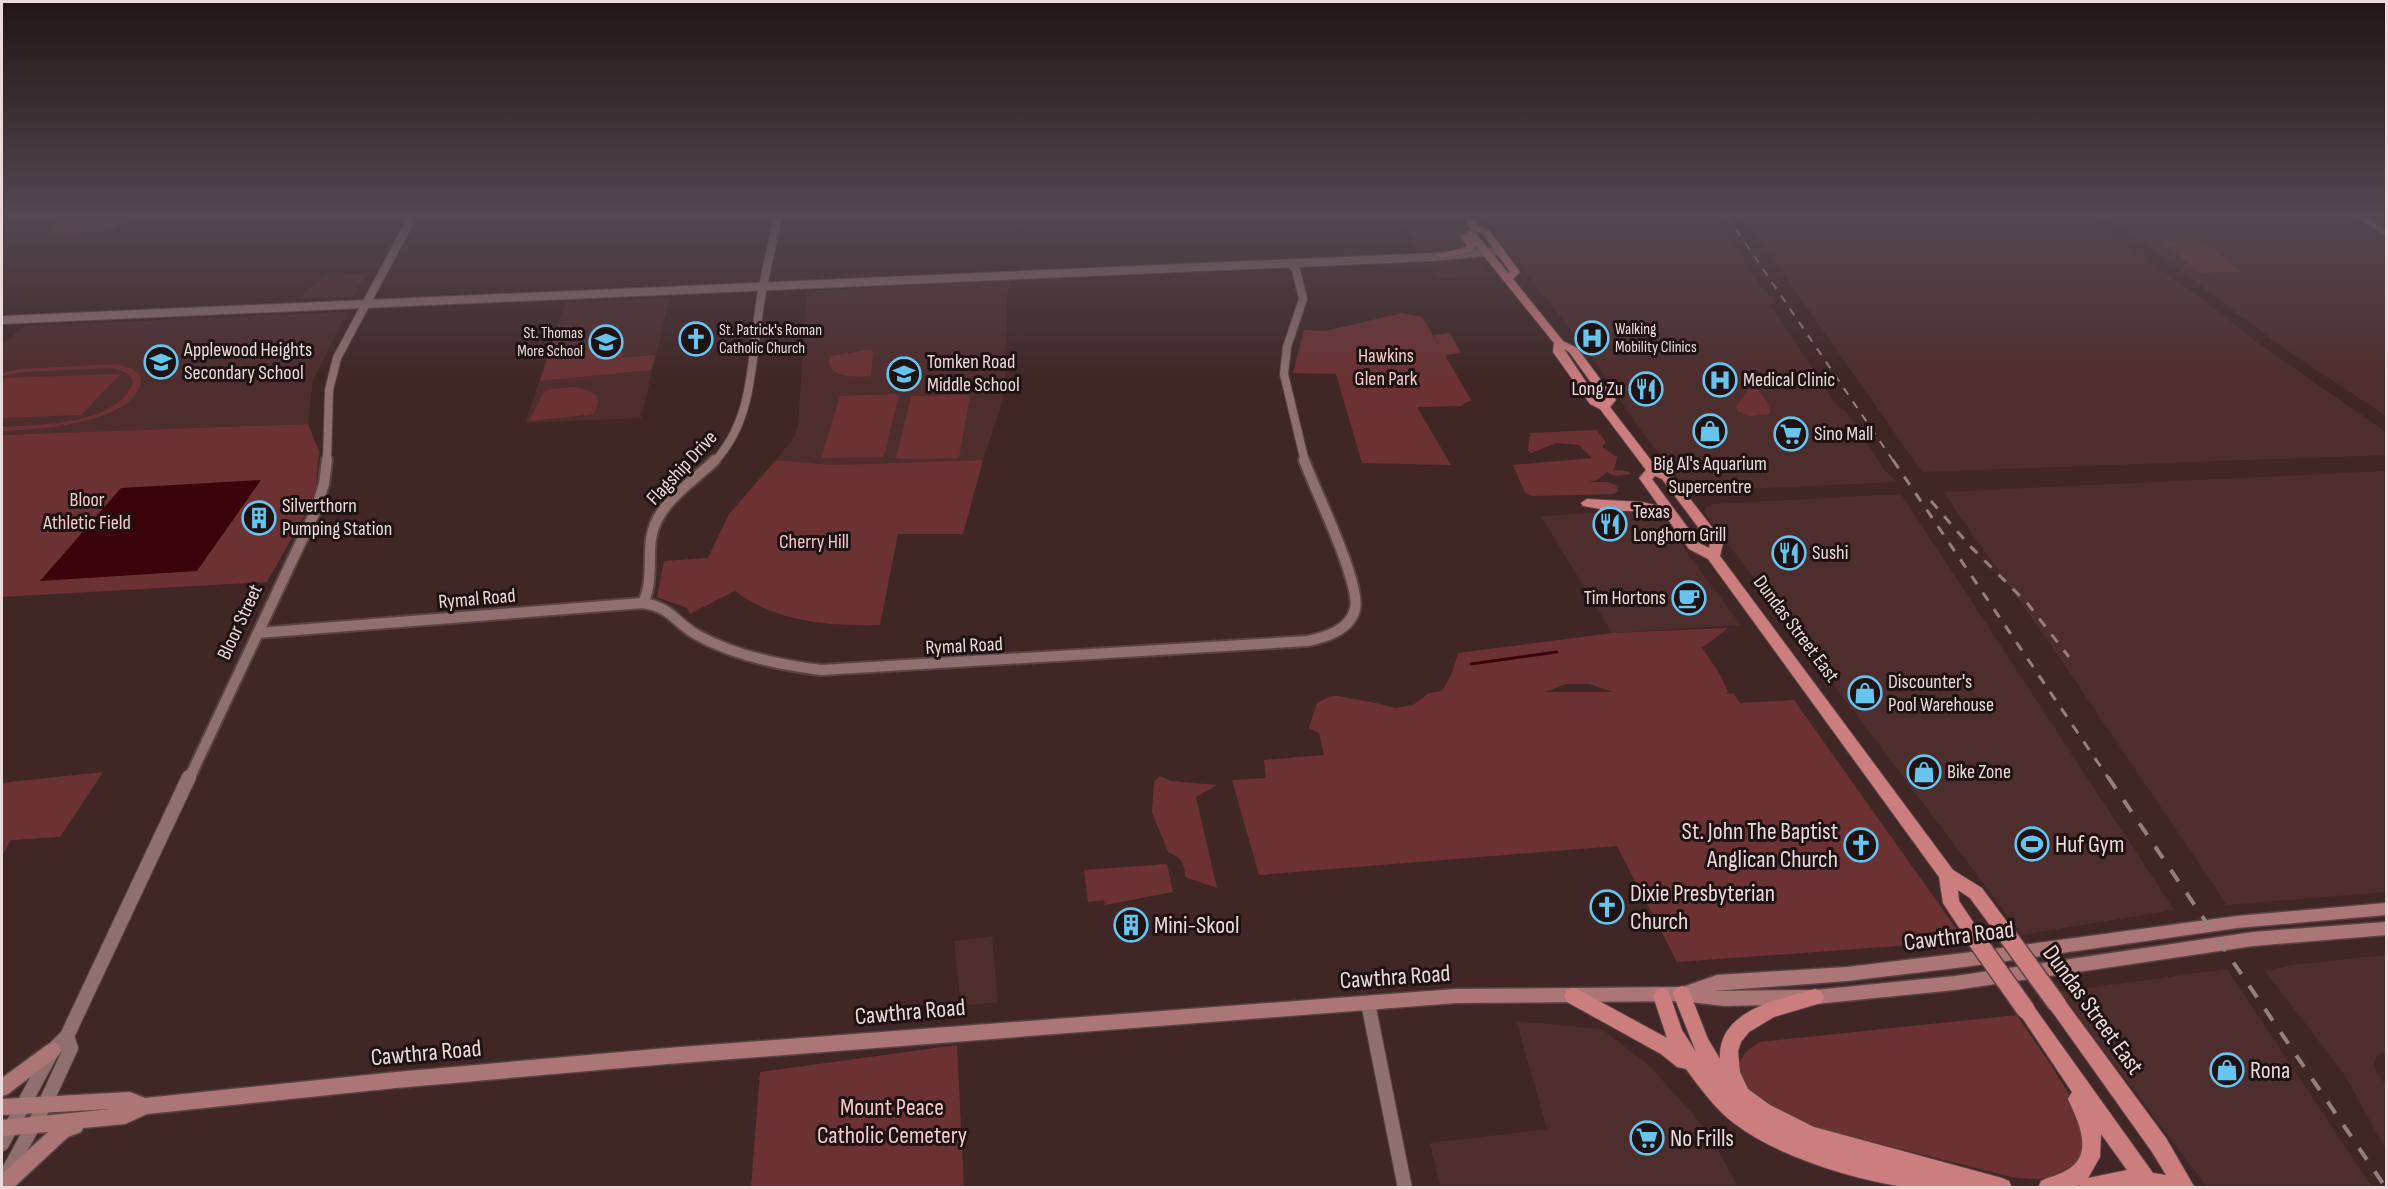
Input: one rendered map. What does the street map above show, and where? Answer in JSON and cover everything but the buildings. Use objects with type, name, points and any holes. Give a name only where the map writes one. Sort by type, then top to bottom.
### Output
[{"type":"main road","name":"Dundas Street East","points":[[1500,271],[1509,278],[1559,343],[1558,352],[1594,402],[1604,407],[1653,471],[1666,476],[1717,543],[1713,556]]},
{"type":"main road","name":"Dundas Street East","points":[[1509,278],[1515,271]]},
{"type":"main road","name":"Dundas Street East","points":[[1653,471],[1645,478],[1682,530],[1694,546],[1713,556],[1947,875],[1976,893],[2159,1145],[2185,1188]]},
{"type":"main road","points":[[1587,503],[1647,506],[1663,512],[1682,530]]},
{"type":"main road","name":"Dundas Street East","points":[[1947,875],[1951,903],[2149,1185]]},
{"type":"main road","name":"Cawthra Road","points":[[1682,994],[1717,982],[1847,974],[2237,922],[2386,909]]},
{"type":"main road","name":"Cawthra Road","points":[[6,1128],[125,1116],[145,1106],[385,1081],[1183,1015],[1456,996],[1662,996],[1682,994],[1724,999],[1815,997],[1955,983],[2253,939],[2386,928]]},
{"type":"main road","points":[[1682,994],[1694,1035],[1715,1070],[1743,1097],[1784,1124],[1812,1136],[2002,1188]]},
{"type":"main road","points":[[1573,996],[1668,1048],[1705,1078]]},
{"type":"main road","points":[[1662,996],[1674,1038],[1705,1078],[1742,1118],[1804,1151],[1948,1188]]},
{"type":"main road","points":[[1743,1097],[1730,1069],[1731,1040],[1746,1021],[1755,1016],[1815,997]]},
{"type":"main road","points":[[2047,1040],[2049,1056],[2087,1113],[2092,1125],[2091,1151],[2086,1164],[2078,1175],[2048,1188]]},
{"type":"main road","points":[[2,1088],[53,1050]]},
{"type":"main road","name":"Cawthra Road","points":[[2,1107],[130,1100],[145,1106]]},
{"type":"main road","points":[[2,1184],[62,1131],[86,1121]]},
{"type":"main road","points":[[2089,1188],[2125,1180],[2185,1188]]},
{"type":"street","name":"Bloor Street","points":[[2,1144],[6,1128],[23,1105],[53,1050],[67,1036],[258,633],[321,494],[325,480],[328,389],[331,374],[384,271]]},
{"type":"street","name":"Flagship Drive","points":[[643,603],[650,592],[652,535],[658,518],[719,457],[743,422],[767,271]]},
{"type":"street","points":[[2,320],[1086,271]]},
{"type":"street","name":"Rymal Road","points":[[258,633],[643,603],[664,608],[676,615],[692,631],[743,656],[820,670],[1272,645],[1307,642],[1327,637],[1340,630],[1351,618],[1357,602],[1350,577],[1307,470],[1284,374],[1286,354],[1300,303],[1291,271]]},
{"type":"street","points":[[1368,1003],[1406,1188]]},
{"type":"street","name":"Bloor Street","points":[[2,1184],[45,1104],[71,1048],[67,1036]]},
{"type":"shaded area","points":[[1434,271],[1487,271],[1490,275],[1438,278]]},
{"type":"shaded area","points":[[1524,271],[1751,271],[1776,302],[1767,308],[1774,310],[1839,409],[1846,411],[1885,471],[1898,482],[1700,491],[1685,487],[1638,427],[1588,351]]},
{"type":"shaded area","points":[[1782,271],[2163,271],[2255,341],[2386,432],[2386,455],[1922,472]]},
{"type":"shaded area","points":[[2181,271],[2386,271],[2386,416],[2279,345]]},
{"type":"shaded area","points":[[367,274],[352,297],[299,299],[325,275]]},
{"type":"shaded area","name":"Tomken Road Middle School","points":[[1011,280],[1007,295],[1005,387],[1002,404],[983,460],[833,465],[776,460],[795,436],[798,424],[807,291]]},
{"type":"shaded area","name":"St. Thomas More School","points":[[670,298],[641,418],[525,423],[566,302]]},
{"type":"shaded area","name":"Applewood Heights Secondary School","points":[[341,312],[346,314],[313,380],[308,424],[2,435],[2,345],[24,326]]},
{"type":"shaded area","points":[[2386,471],[2386,892],[2227,905],[2064,664],[1943,492]]},
{"type":"shaded area","points":[[261,480],[197,571],[40,581],[121,488]]},
{"type":"shaded area","points":[[1901,494],[2174,910],[2022,935],[1704,512],[1706,507],[1714,504]]},
{"type":"shaded area","points":[[1646,510],[1667,521],[1690,557],[1741,625],[1612,633],[1541,516]]},
{"type":"shaded area","points":[[992,936],[998,1002],[961,1006],[954,941]]},
{"type":"shaded area","points":[[2386,955],[2386,1052],[2377,1055],[2374,1062],[2376,1071],[2386,1085],[2386,1150],[2344,1074],[2265,971],[2292,965]]},
{"type":"shaded area","points":[[2227,969],[2372,1187],[2207,1187],[2059,992]]},
{"type":"shaded area","points":[[1516,1021],[1602,1029],[1650,1066],[1709,1133],[1738,1187],[1440,1187],[1430,1143],[1547,1129]]},
{"type":"green space","points":[[2198,271],[2242,272],[2200,273]]},
{"type":"green space","name":"Hawkins Glen Park","points":[[1402,313],[1422,317],[1439,345],[1434,335],[1450,333],[1461,353],[1445,355],[1471,400],[1460,406],[1417,407],[1451,465],[1362,463],[1336,374],[1293,373],[1304,330],[1325,331]]},
{"type":"green space","points":[[570,326],[563,346],[598,346],[596,353],[623,351],[622,358],[655,355],[651,370],[540,381],[558,327]]},
{"type":"green space","points":[[873,351],[871,376],[843,375],[831,369],[830,356]]},
{"type":"green space","points":[[117,364],[137,372],[141,378],[134,396],[121,407],[102,416],[80,422],[36,429],[2,431],[2,427],[56,423],[95,415],[111,407],[125,396],[133,382],[127,373],[110,368],[24,372],[2,376],[2,373],[19,369]]},
{"type":"green space","points":[[121,374],[81,415],[2,418],[2,378]]},
{"type":"green space","points":[[573,387],[595,394],[598,402],[593,414],[532,421],[530,419],[545,390]]},
{"type":"green space","points":[[1754,387],[1765,399],[1770,414],[1749,416],[1737,411],[1736,406],[1750,388]]},
{"type":"green space","points":[[899,394],[884,457],[821,458],[840,396]]},
{"type":"green space","points":[[970,395],[959,458],[896,459],[911,396]]},
{"type":"green space","name":"Bloor Athletic Field","points":[[308,424],[319,451],[315,497],[267,582],[2,597],[2,435]]},
{"type":"green space","points":[[1597,430],[1606,442],[1602,447],[1617,457],[1612,470],[1628,471],[1631,474],[1614,476],[1607,472],[1597,480],[1589,482],[1607,482],[1616,485],[1618,491],[1614,494],[1533,496],[1525,493],[1513,465],[1592,458],[1579,445],[1556,443],[1531,453],[1528,451],[1530,433]]},
{"type":"green space","name":"Cherry Hill","points":[[776,460],[833,465],[983,460],[963,534],[898,534],[880,625],[842,625],[786,616],[751,602],[735,591],[690,614],[687,608],[657,597],[664,561],[708,558],[729,514]]},
{"type":"green space","points":[[1728,628],[1702,648],[1720,674],[1728,692],[1726,694],[1733,693],[1740,703],[1794,700],[1965,941],[1677,962],[1617,846],[1259,875],[1232,780],[1266,778],[1264,760],[1324,755],[1319,733],[1309,728],[1317,703],[1335,696],[1395,708],[1413,705],[1429,693],[1442,691],[1452,673],[1458,653],[1612,633]],"holes":[[[1566,684],[1589,684],[1613,692],[1545,692]]]},
{"type":"green space","points":[[103,772],[60,837],[11,840],[2,856],[2,783]]},
{"type":"green space","points":[[1160,776],[1171,781],[1217,785],[1196,797],[1217,888],[1185,877],[1181,861],[1168,852],[1152,812],[1154,781]]},
{"type":"green space","points":[[1167,864],[1173,892],[1105,905],[1104,900],[1088,902],[1084,870]]},
{"type":"green space","points":[[2017,1015],[2067,1091],[2082,1123],[2085,1137],[2076,1163],[2059,1175],[2044,1179],[2012,1177],[1799,1123],[1782,1116],[1760,1101],[1744,1082],[1740,1071],[1741,1061],[1747,1051],[1760,1042]]},
{"type":"green space","name":"Mount Peace Catholic Cemetery","points":[[957,1045],[964,1187],[751,1187],[760,1072]]},
{"type":"waterway","points":[[1471,664],[1557,652]]},
{"type":"railway","points":[[1765,271],[1894,462]]},
{"type":"railway","points":[[1893,460],[2109,779]]},
{"type":"railway","points":[[1931,501],[1970,546],[2028,604],[2069,657]]},
{"type":"railway","points":[[2108,777],[2386,1188]]},
{"type":"place","name":"Walking Mobility Clinics","points":[[1592,338]]},
{"type":"place","name":"St. Patrick's Roman Catholic Church","points":[[696,339]]},
{"type":"place","name":"St. Thomas More School","points":[[606,342]]},
{"type":"place","name":"Applewood Heights Secondary School","points":[[161,362]]},
{"type":"place","name":"Tomken Road Middle School","points":[[904,374]]},
{"type":"place","name":"Medical Clinic","points":[[1720,380]]},
{"type":"place","name":"Long Zu","points":[[1646,389]]},
{"type":"place","name":"Big Al's Aquarium Supercentre","points":[[1710,431]]},
{"type":"place","name":"Sino Mall","points":[[1791,434]]},
{"type":"place","name":"Silverthorn Pumping Station","points":[[259,518]]},
{"type":"place","name":"Texas Longhorn Grill","points":[[1610,524]]},
{"type":"place","name":"Sushi","points":[[1789,553]]},
{"type":"place","name":"Tim Hortons","points":[[1689,598]]},
{"type":"place","name":"Discounter's Pool Warehouse","points":[[1865,693]]},
{"type":"place","name":"Bike Zone","points":[[1924,772]]},
{"type":"place","name":"Huf Gym","points":[[2032,844]]},
{"type":"place","name":"St. John The Baptist Anglican Church","points":[[1861,845]]},
{"type":"place","name":"Dixie Presbyterian Church","points":[[1607,907]]},
{"type":"place","name":"Mini-Skool","points":[[1131,925]]},
{"type":"place","name":"Rona","points":[[2227,1070]]},
{"type":"place","name":"No Frills","points":[[1647,1138]]}]
